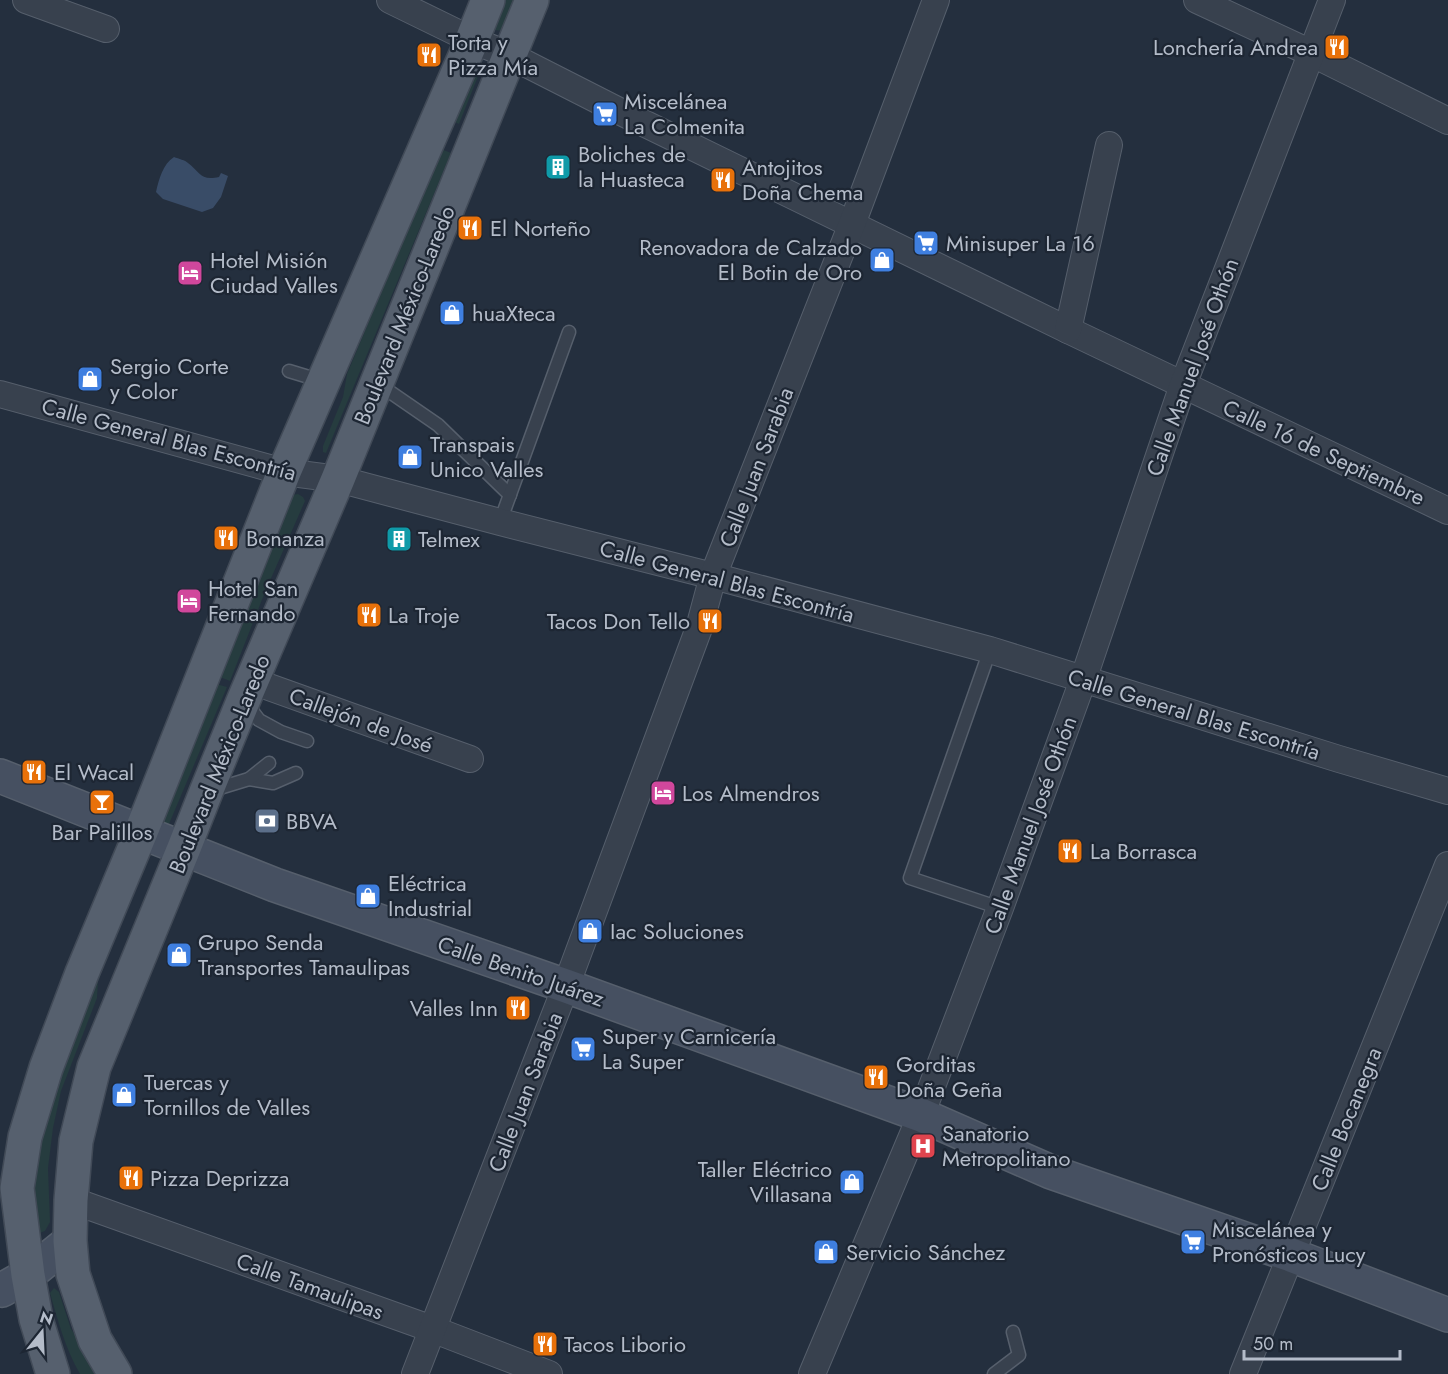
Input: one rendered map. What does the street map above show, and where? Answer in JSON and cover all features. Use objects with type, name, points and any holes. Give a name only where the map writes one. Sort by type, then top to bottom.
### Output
[{"type":"main road","name":"Boulevard México-Laredo","points":[[53,1374],[36,1319],[14,1282],[12,1188],[46,1068],[284,472],[488,0]]},
{"type":"main road","name":"Boulevard México-Laredo","points":[[115,1374],[95,1340],[73,1274],[70,1241],[76,1141],[94,1067],[248,690],[338,479],[532,0]]},
{"type":"street","points":[[26,0],[106,29]]},
{"type":"street","name":"Calle 16 de Septiembre","points":[[390,0],[508,55],[1068,330],[1448,512]]},
{"type":"street","name":"Calle Juan Sarabia","points":[[415,1374],[566,986],[699,628],[713,576],[852,224],[936,0]]},
{"type":"street","points":[[1197,0],[1448,121]]},
{"type":"street","name":"Calle Manuel José Othón","points":[[812,1374],[921,1115],[1000,908],[1083,680],[1183,385],[1332,0]]},
{"type":"street","points":[[1068,330],[1109,145]]},
{"type":"street","name":"Calle General Blas Escontría","points":[[0,394],[284,472],[338,479],[990,650],[1448,791]]},
{"type":"street","name":"Callejón de José","points":[[248,690],[470,759]]},
{"type":"street","name":"Calle Benito Juárez","points":[[0,776],[275,885],[566,986],[921,1115],[1051,1172],[1291,1255],[1448,1315]]},
{"type":"street","name":"Calle Bocanegra","points":[[1244,1374],[1448,865]]},
{"type":"street","name":"Calle Tamaulipas","points":[[71,1200],[432,1329],[549,1374]]},
{"type":"street","points":[[14,1282],[70,1241]]},
{"type":"lane","points":[[500,522],[569,332]]},
{"type":"lane","points":[[289,371],[324,381]]},
{"type":"lane","points":[[376,382],[438,425],[510,495]]},
{"type":"lane","points":[[990,650],[910,878],[1000,908]]},
{"type":"lane","points":[[248,690],[259,720],[281,732],[307,741]]},
{"type":"lane","points":[[206,792],[249,779],[269,763]]},
{"type":"lane","points":[[249,779],[273,783],[296,773]]},
{"type":"lane","points":[[994,1374],[1019,1355],[1013,1332]]},
{"type":"green space","points":[[505,0],[516,0],[503,31],[495,30],[495,23]]},
{"type":"green space","points":[[480,60],[483,64],[459,124],[455,122]]},
{"type":"green space","points":[[441,149],[451,153],[326,453],[323,452],[323,446],[343,397],[347,374]]},
{"type":"green space","points":[[298,494],[305,501],[265,592],[230,681],[220,677],[293,495]]},
{"type":"green space","points":[[216,684],[227,687],[169,824],[161,822]]},
{"type":"green space","points":[[142,863],[145,866],[98,981],[97,998],[61,1091],[48,1168],[50,1222],[45,1231],[34,1235],[35,1159],[51,1089]]},
{"type":"green space","points":[[54,1288],[59,1292],[71,1329],[95,1374],[80,1374],[70,1354],[50,1293]]},
{"type":"water","points":[[174,157],[187,162],[204,177],[219,177],[221,173],[228,176],[221,197],[213,208],[202,212],[163,199],[156,192],[164,168]]},
{"type":"place","name":"Lonchería Andrea","points":[[1337,47]]},
{"type":"place","name":"Torta y Pizza Mía","points":[[429,55]]},
{"type":"place","name":"Miscelánea La Colmenita","points":[[605,114]]},
{"type":"place","name":"Boliches de la Huasteca","points":[[558,167]]},
{"type":"place","name":"Antojitos Doña Chema","points":[[723,180]]},
{"type":"place","name":"El Norteño","points":[[470,228]]},
{"type":"place","name":"Minisuper La 16","points":[[926,243]]},
{"type":"place","name":"Renovadora de Calzado El Botin de Oro","points":[[882,260]]},
{"type":"place","name":"Hotel Misión Ciudad Valles","points":[[190,273]]},
{"type":"place","name":"huaXteca","points":[[452,313]]},
{"type":"place","name":"Sergio Corte y Color","points":[[90,379]]},
{"type":"place","name":"Transpais Unico Valles","points":[[410,457]]},
{"type":"place","name":"Bonanza","points":[[226,538]]},
{"type":"place","name":"Telmex","points":[[399,539]]},
{"type":"place","name":"Hotel San Fernando","points":[[189,601]]},
{"type":"place","name":"La Troje","points":[[369,615]]},
{"type":"place","name":"Tacos Don Tello","points":[[710,621]]},
{"type":"place","name":"El Wacal","points":[[34,772]]},
{"type":"place","name":"Los Almendros","points":[[663,793]]},
{"type":"place","name":"Bar Palillos","points":[[102,802]]},
{"type":"place","name":"BBVA","points":[[267,821]]},
{"type":"place","name":"La Borrasca","points":[[1070,851]]},
{"type":"place","name":"Eléctrica Industrial","points":[[368,896]]},
{"type":"place","name":"Iac Soluciones","points":[[590,931]]},
{"type":"place","name":"Grupo Senda Transportes Tamaulipas","points":[[179,955]]},
{"type":"place","name":"Valles Inn","points":[[518,1008]]},
{"type":"place","name":"Super y Carnicería La Super","points":[[583,1049]]},
{"type":"place","name":"Gorditas Doña Geña","points":[[876,1077]]},
{"type":"place","name":"Tuercas y Tornillos de Valles","points":[[124,1095]]},
{"type":"place","name":"Sanatorio Metropolitano","points":[[923,1146]]},
{"type":"place","name":"Pizza Deprizza","points":[[131,1178]]},
{"type":"place","name":"Taller Eléctrico Villasana","points":[[852,1182]]},
{"type":"place","name":"Miscelánea y Pronósticos Lucy","points":[[1193,1242]]},
{"type":"place","name":"Servicio Sánchez","points":[[826,1252]]},
{"type":"place","name":"Tacos Liborio","points":[[545,1344]]}]
